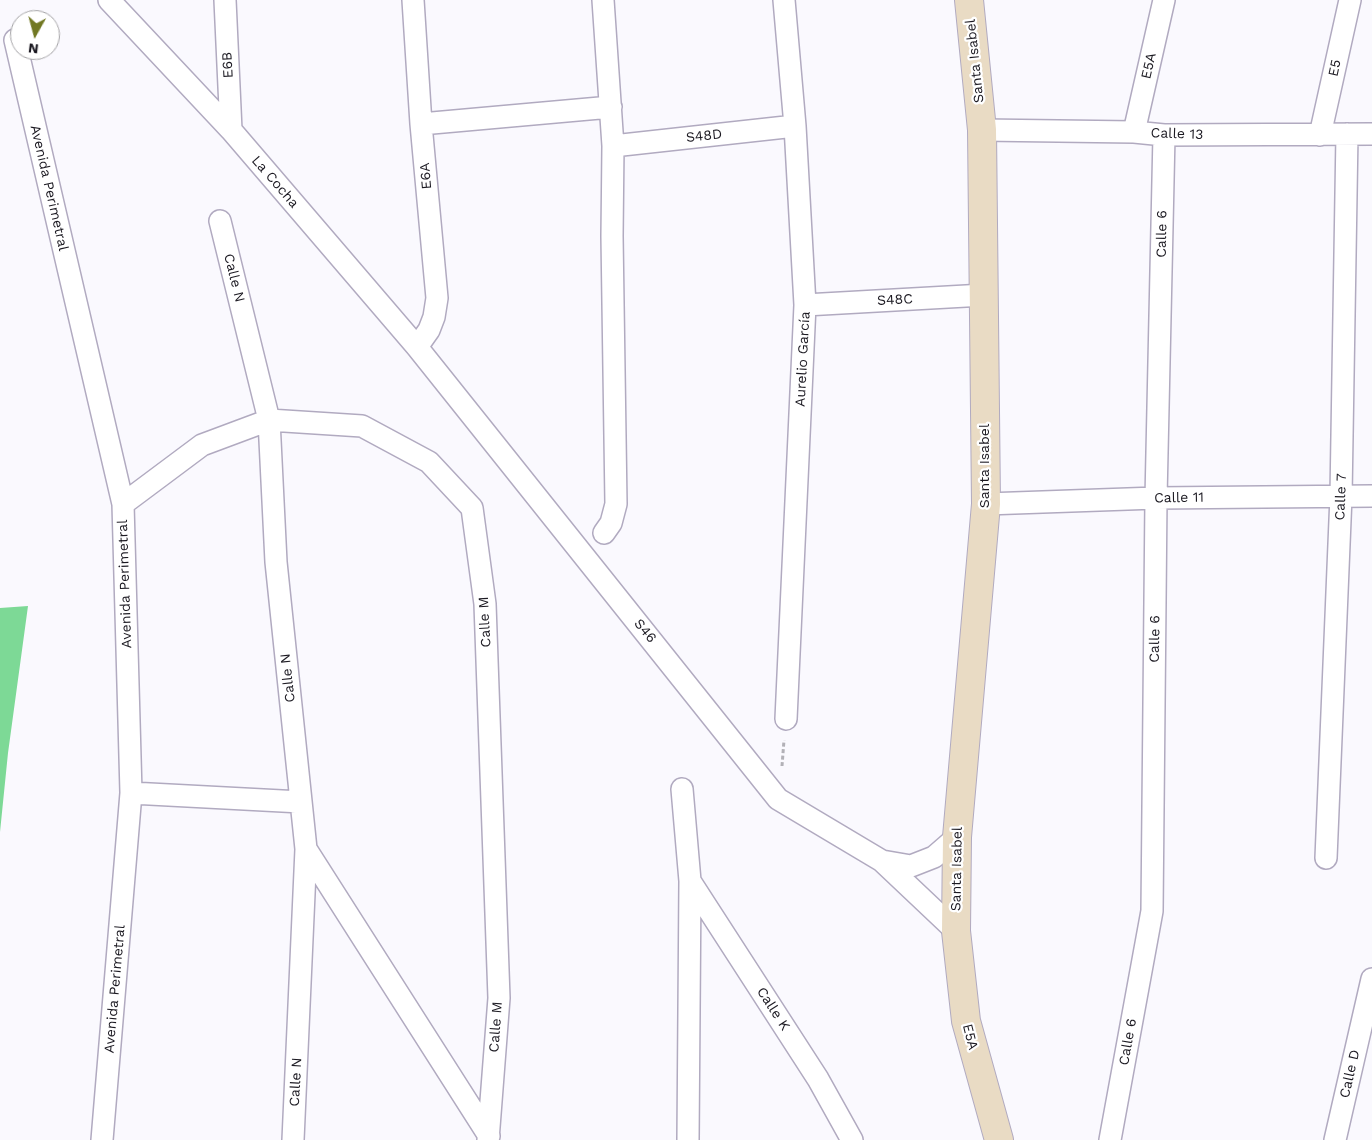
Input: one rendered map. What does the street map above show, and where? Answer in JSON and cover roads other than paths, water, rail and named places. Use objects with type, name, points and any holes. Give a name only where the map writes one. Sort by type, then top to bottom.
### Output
[{"type":"street","name":"La Cocha","points":[[109,0],[231,130],[436,369]]},
{"type":"street","name":"E6B","points":[[225,0],[231,130]]},
{"type":"street","name":"E6A","points":[[413,0],[421,124],[437,298],[434,317],[429,330],[417,347]]},
{"type":"street","points":[[603,0],[613,146],[612,236],[616,504],[611,523],[604,533]]},
{"type":"street","name":"Aurelio García","points":[[784,0],[805,305],[786,719]]},
{"type":"street","name":"Santa Isabel","points":[[956,931],[957,837],[986,504],[982,130],[969,0]]},
{"type":"street","name":"E5A","points":[[1134,132],[1164,0]]},
{"type":"street","name":"E5","points":[[1320,136],[1350,0]]},
{"type":"street","name":"Avenida Perimetral","points":[[20,60],[122,504],[131,793],[102,1140]]},
{"type":"street","points":[[421,124],[611,107]]},
{"type":"street","name":"S48D","points":[[613,146],[794,126]]},
{"type":"street","name":"Calle 13","points":[[982,130],[1134,132],[1164,135],[1320,136],[1372,134]]},
{"type":"street","name":"Calle 7","points":[[1326,858],[1341,496],[1347,134]]},
{"type":"street","name":"Calle 6","points":[[1110,1140],[1152,911],[1156,498],[1164,135]]},
{"type":"street","name":"Calle N","points":[[220,221],[268,420],[276,562],[306,849],[293,1140]]},
{"type":"street","name":"S48C","points":[[805,305],[984,295]]},
{"type":"street","name":"S46","points":[[436,369],[778,799],[882,861],[956,931]]},
{"type":"street","name":"Calle M","points":[[122,504],[202,446],[268,420],[362,426],[429,462],[472,508],[485,604],[498,988],[488,1138]]},
{"type":"street","name":"Calle 11","points":[[986,504],[1156,498],[1372,496]]},
{"type":"street","name":"Calle K","points":[[682,789],[690,881],[688,1140]]},
{"type":"street","points":[[131,793],[301,802]]},
{"type":"street","name":"S46","points":[[882,861],[911,866],[934,857],[957,837]]},
{"type":"street","points":[[306,849],[488,1138]]},
{"type":"street","name":"Calle K","points":[[690,881],[818,1079],[852,1140]]},
{"type":"street","name":"E5A","points":[[956,931],[966,1021],[999,1140]]},
{"type":"street","name":"Calle D","points":[[1335,1140],[1372,979]]}]
